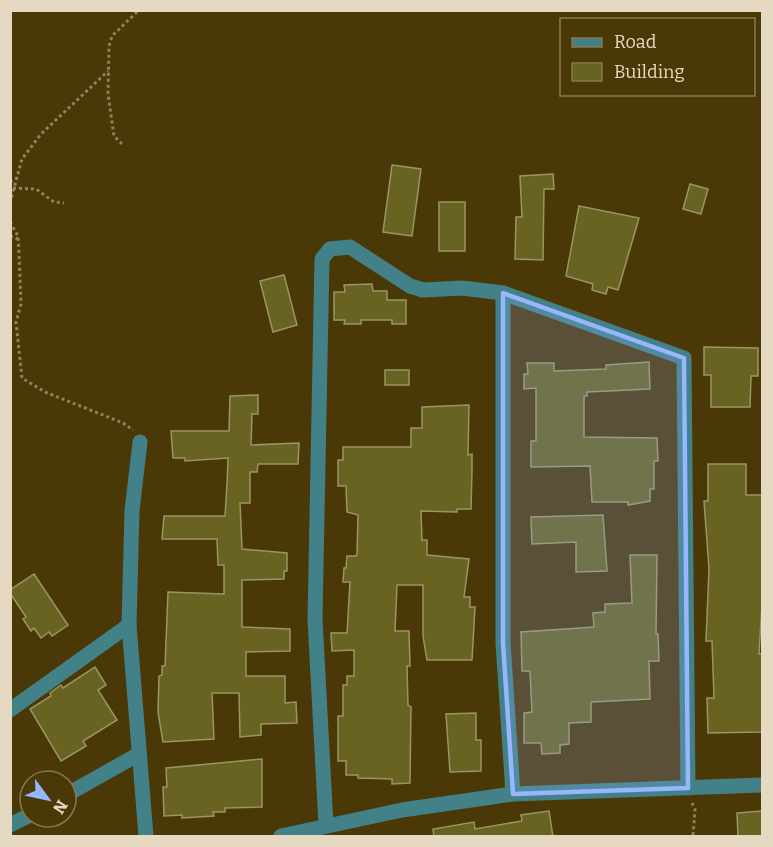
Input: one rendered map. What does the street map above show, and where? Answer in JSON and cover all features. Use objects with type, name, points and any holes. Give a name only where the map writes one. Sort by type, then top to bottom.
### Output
[{"type":"street","points":[[326,825],[315,619],[322,259],[330,249],[350,247],[398,280],[416,288],[435,291],[462,288],[503,293],[684,358],[688,788]]},
{"type":"street","points":[[503,293],[503,643],[513,794]]},
{"type":"street","points":[[140,442],[132,511],[129,626],[146,837]]},
{"type":"street","points":[[10,710],[129,626]]},
{"type":"street","points":[[78,788],[139,754]]},
{"type":"street","points":[[281,837],[326,825],[402,810],[513,794],[762,785]]},
{"type":"path","points":[[122,144],[114,136],[108,94],[109,46],[112,36],[140,10]]},
{"type":"path","points":[[10,203],[22,159],[41,134],[108,72]]},
{"type":"path","points":[[10,182],[18,177]]},
{"type":"path","points":[[13,188],[36,189],[54,202],[64,203]]},
{"type":"path","points":[[10,222],[18,239],[21,304],[16,325],[22,378],[45,392],[123,423],[132,429],[140,442]]},
{"type":"path","points":[[10,236],[18,239]]},
{"type":"path","points":[[10,324],[16,325]]},
{"type":"path","points":[[688,788],[689,800],[695,809],[693,837]]},
{"type":"highlighted area","points":[[503,293],[684,358],[688,788],[513,794],[503,643]]},
{"type":"building","points":[[392,165],[421,169],[412,236],[383,232]]},
{"type":"building","points":[[553,174],[554,189],[544,189],[543,260],[515,259],[516,217],[522,217],[520,176]]},
{"type":"building","points":[[690,184],[708,189],[701,214],[683,209]]},
{"type":"building","points":[[439,202],[465,202],[465,251],[439,251]]},
{"type":"building","points":[[579,206],[639,218],[618,290],[608,287],[606,294],[592,290],[593,284],[566,276]]},
{"type":"building","points":[[284,275],[297,325],[273,332],[260,281]]},
{"type":"building","points":[[372,284],[373,291],[387,291],[387,300],[406,300],[406,324],[392,324],[392,320],[361,320],[361,324],[344,324],[345,320],[334,320],[334,292],[345,292],[344,285]]},
{"type":"building","points":[[704,347],[758,348],[758,376],[751,376],[750,407],[711,407],[711,375],[704,375]]},
{"type":"building","points":[[649,362],[650,389],[587,392],[587,396],[584,396],[584,437],[657,438],[658,461],[654,461],[654,489],[650,489],[650,501],[628,505],[628,502],[592,502],[590,466],[531,467],[531,441],[536,441],[536,388],[524,389],[524,374],[528,374],[527,363],[554,363],[554,371],[606,369],[606,365]]},
{"type":"building","points":[[385,370],[409,370],[409,385],[385,385]]},
{"type":"building","points":[[258,395],[258,414],[252,414],[251,445],[299,443],[298,464],[258,464],[257,472],[250,472],[250,503],[240,503],[242,549],[287,553],[287,571],[284,571],[284,579],[242,580],[242,627],[290,629],[290,651],[246,652],[246,676],[285,676],[285,703],[296,702],[297,723],[261,724],[261,735],[240,737],[239,693],[212,693],[214,739],[163,742],[158,712],[159,676],[162,675],[162,666],[165,666],[168,592],[224,594],[224,565],[218,565],[217,539],[162,539],[164,516],[225,516],[228,458],[185,461],[185,458],[173,458],[171,431],[229,431],[230,396]]},
{"type":"building","points":[[469,405],[468,455],[472,454],[471,509],[457,509],[457,512],[421,511],[422,540],[427,540],[427,555],[469,559],[464,597],[470,597],[470,607],[475,607],[472,660],[427,660],[423,636],[423,585],[397,585],[395,631],[409,631],[410,666],[407,666],[408,705],[411,707],[410,783],[392,784],[392,779],[358,778],[358,775],[346,775],[346,761],[338,761],[338,716],[343,716],[343,685],[347,685],[347,676],[354,676],[354,650],[332,651],[331,633],[347,633],[350,582],[343,582],[344,568],[346,568],[347,556],[357,554],[358,515],[347,512],[346,486],[338,486],[338,460],[343,460],[343,447],[411,447],[411,428],[422,428],[422,407]]},
{"type":"building","points":[[708,464],[746,464],[746,495],[762,495],[762,605],[759,654],[762,654],[762,732],[708,733],[707,698],[714,698],[712,641],[706,641],[709,569],[704,501],[708,501]]},
{"type":"building","points":[[603,515],[607,571],[576,572],[576,542],[532,544],[531,517]]},
{"type":"building","points":[[630,555],[657,555],[656,634],[658,634],[659,661],[649,661],[650,699],[591,702],[591,722],[569,723],[569,744],[560,745],[560,753],[542,754],[541,743],[524,743],[524,713],[532,712],[530,671],[522,671],[521,632],[594,627],[593,613],[605,612],[605,604],[632,603]]},
{"type":"building","points":[[34,574],[68,625],[52,636],[49,632],[41,638],[34,628],[31,631],[23,619],[26,617],[10,593],[10,590]]},
{"type":"building","points":[[95,667],[106,685],[98,690],[117,720],[83,741],[86,746],[61,761],[30,709],[51,696],[50,693],[61,685],[63,688]]},
{"type":"building","points":[[476,713],[476,740],[481,740],[481,771],[450,772],[446,714]]},
{"type":"building","points":[[262,759],[262,807],[225,808],[225,812],[213,812],[214,816],[182,818],[182,815],[164,816],[163,787],[167,787],[166,768]]},
{"type":"building","points":[[549,811],[553,837],[434,837],[433,829],[474,822],[475,829],[522,821],[521,815]]},
{"type":"building","points":[[762,811],[762,837],[738,837],[737,813]]}]
